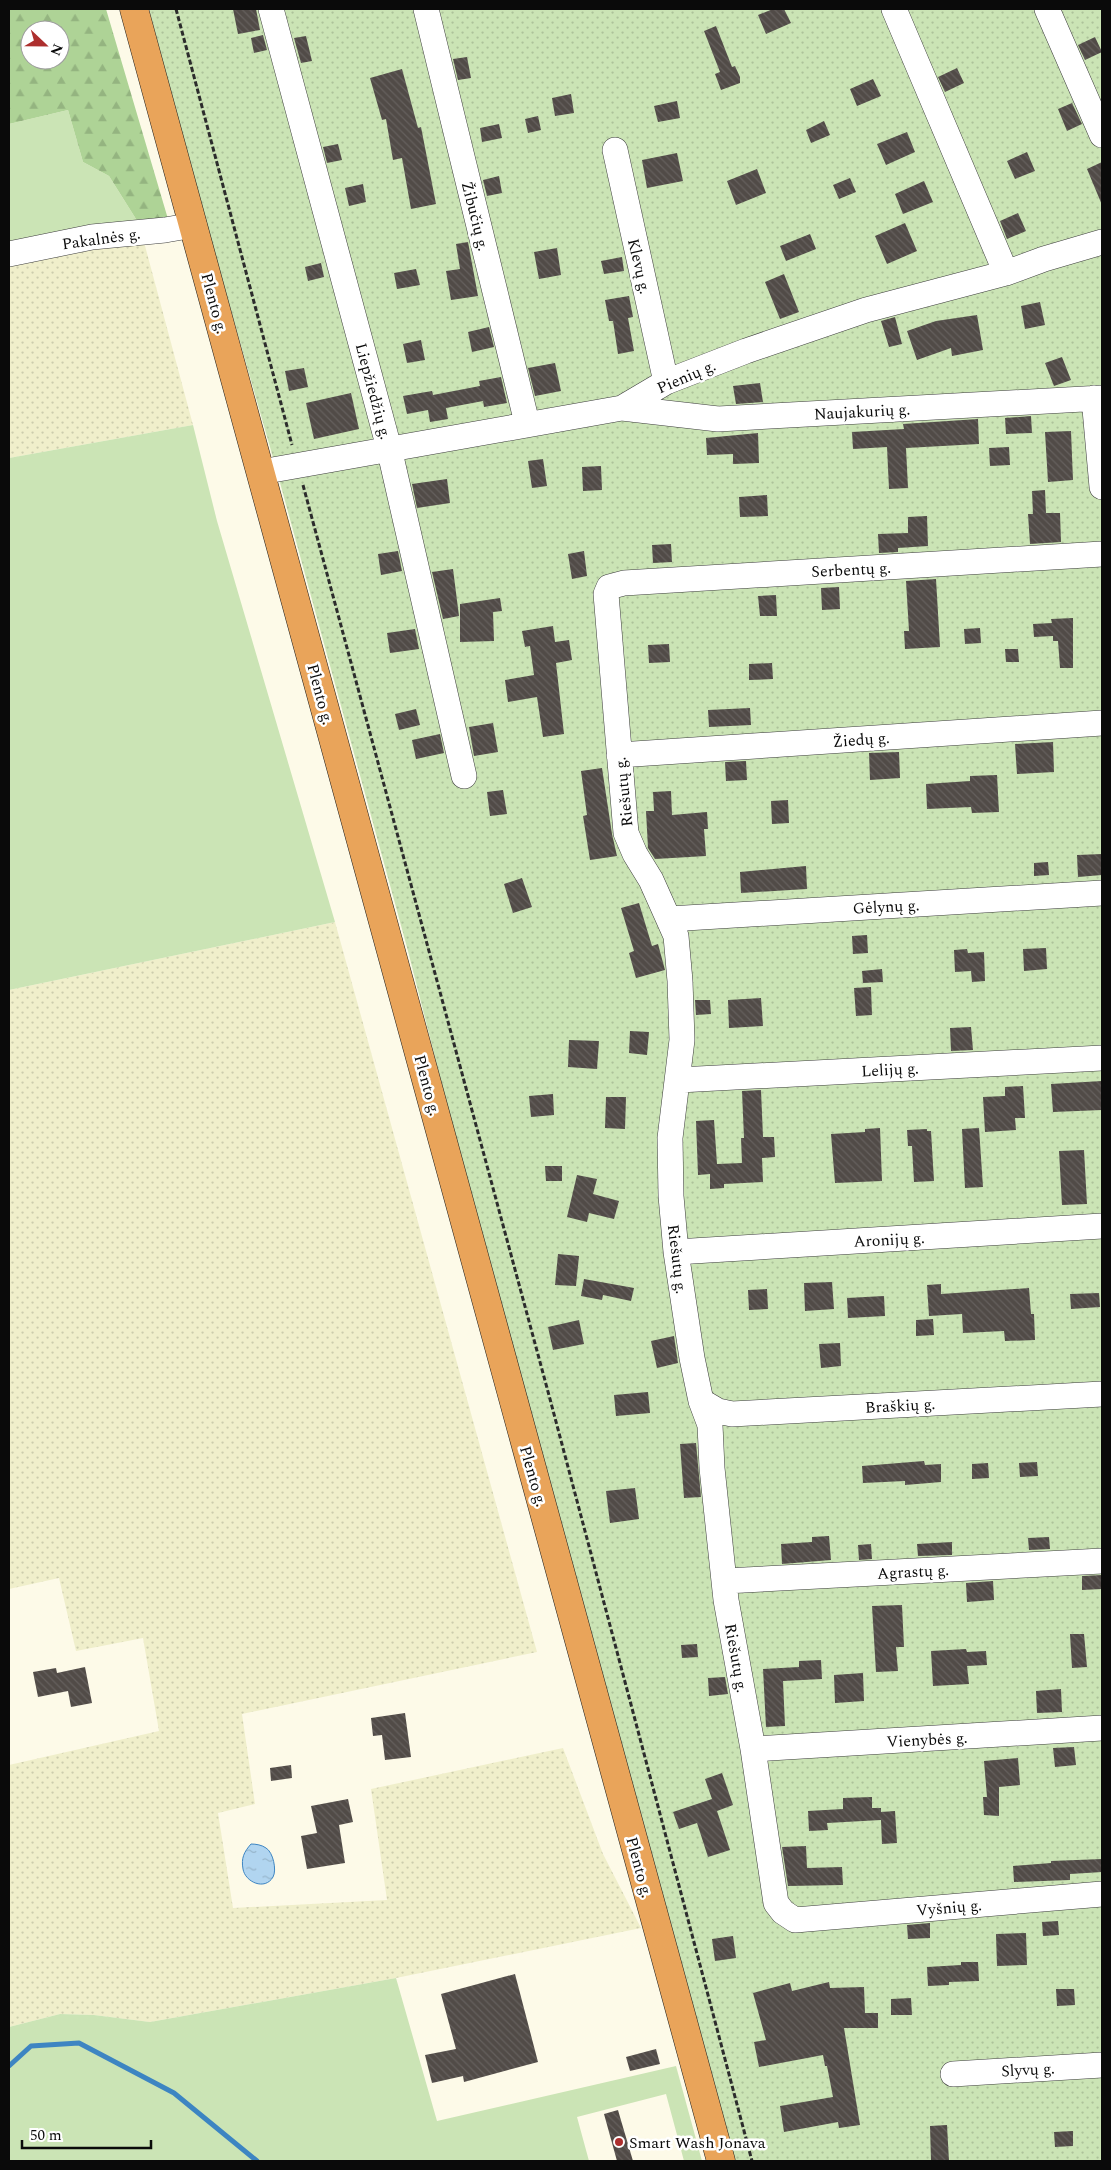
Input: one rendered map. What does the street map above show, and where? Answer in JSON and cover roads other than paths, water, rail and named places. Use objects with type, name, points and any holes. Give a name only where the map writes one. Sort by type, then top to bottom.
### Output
[{"type":"highway","name":"Plento g.","points":[[134,9],[721,2161]]},
{"type":"street","name":"Liepžiedžių g.","points":[[271,9],[389,448],[464,776]]},
{"type":"street","name":"Žibučių g.","points":[[426,9],[527,423]]},
{"type":"street","points":[[894,9],[1006,273]]},
{"type":"street","points":[[1047,9],[1102,135]]},
{"type":"street","name":"Klevų g.","points":[[614,150],[666,382]]},
{"type":"street","name":"Pakalnės g.","points":[[9,254],[92,237],[165,230],[194,225]]},
{"type":"street","name":"Pienių g.","points":[[261,472],[527,423],[622,408],[666,382],[746,351],[866,310],[1006,273],[1044,259],[1102,242]]},
{"type":"street","points":[[1098,398],[1102,487]]},
{"type":"street","name":"Naujakurių g.","points":[[622,408],[718,419],[1098,398]]},
{"type":"street","name":"Serbentų g.","points":[[606,594],[609,587],[624,583],[1102,554]]},
{"type":"street","name":"Riešutų g.","points":[[606,594],[626,833],[676,936],[682,1040],[679,1080],[670,1138],[671,1196],[676,1252],[692,1358],[701,1401],[710,1425],[712,1468],[725,1582],[776,1902],[783,1912],[795,1920]]},
{"type":"street","name":"Žiedų g.","points":[[619,754],[1102,723]]},
{"type":"street","name":"Gėlynų g.","points":[[669,919],[1102,893]]},
{"type":"street","name":"Lelijų g.","points":[[679,1080],[1102,1058]]},
{"type":"street","name":"Aronijų g.","points":[[676,1252],[1102,1226]]},
{"type":"street","name":"Braškių g.","points":[[701,1401],[718,1411],[732,1414],[1102,1394]]},
{"type":"street","name":"Agrastų g.","points":[[725,1582],[1102,1561]]},
{"type":"street","name":"Vienybės g.","points":[[753,1749],[1102,1728]]},
{"type":"street","name":"Vyšnių g.","points":[[795,1920],[1102,1894]]},
{"type":"street","name":"Slyvų g.","points":[[953,2074],[1102,2065]]},
{"type":"water","points":[[251,1844],[264,1847],[272,1857],[274,1874],[265,1883],[261,1884],[251,1881],[247,1878],[243,1869],[243,1858]]},
{"type":"waterway","points":[[9,2066],[31,2046],[79,2043],[174,2093],[257,2161]]},
{"type":"place","name":"Smart Wash Jonava","points":[[619,2142]]}]
